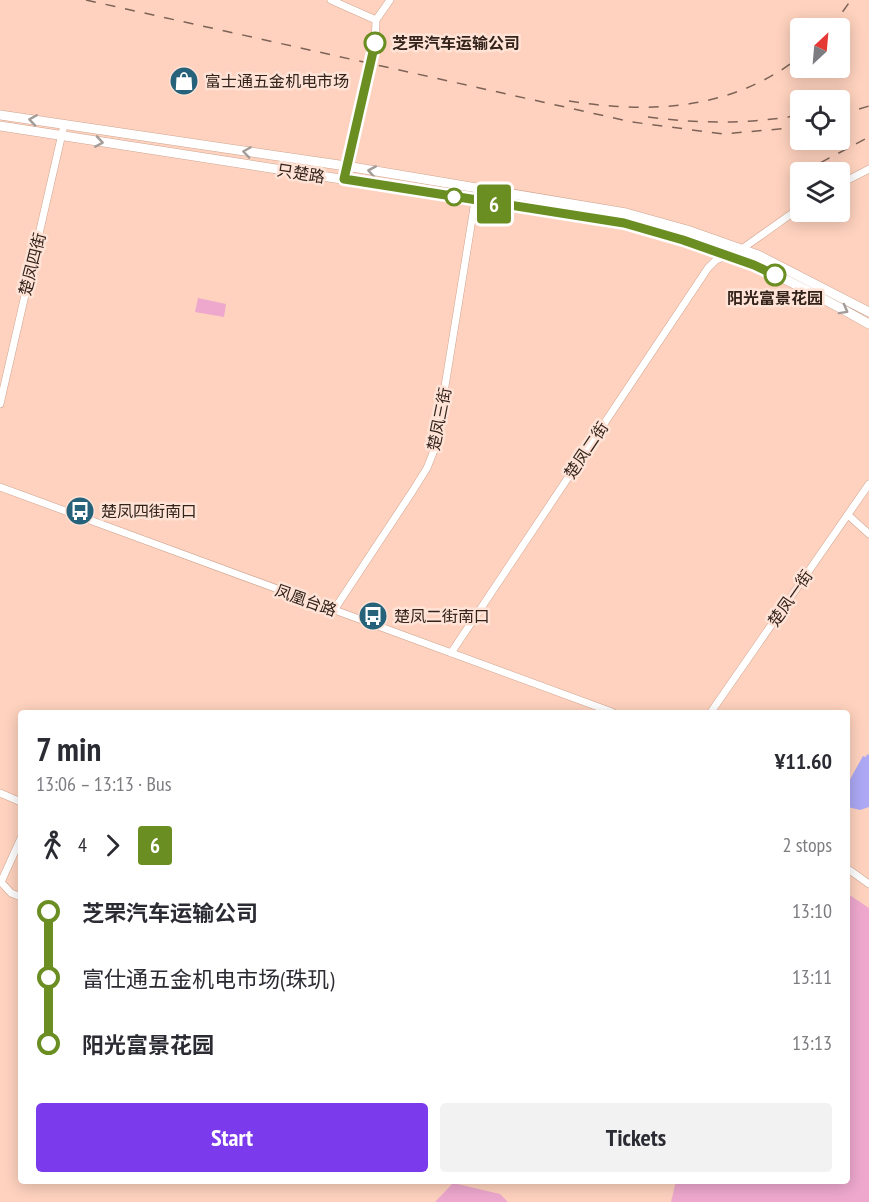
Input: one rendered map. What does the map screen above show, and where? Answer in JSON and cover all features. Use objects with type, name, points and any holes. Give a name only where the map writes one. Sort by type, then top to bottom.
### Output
[{"type":"main road","name":"只楚路","points":[[0,115],[346,166],[626,213],[687,230],[758,255],[869,312]]},
{"type":"main road","name":"只楚路","points":[[0,126],[624,223],[754,265],[869,324]]},
{"type":"street","points":[[331,0],[376,20]]},
{"type":"street","points":[[344,179],[375,43],[376,20],[390,0]]},
{"type":"street","name":"楚凤四街","points":[[0,404],[64,125]]},
{"type":"street","points":[[850,179],[869,169]]},
{"type":"street","name":"楚凤三街","points":[[334,610],[427,468],[435,448],[475,201]]},
{"type":"street","name":"楚凤二街","points":[[452,653],[708,268],[716,260],[742,249],[790,215]]},
{"type":"street","name":"楚凤一街","points":[[712,710],[869,484]]},
{"type":"street","name":"凤凰台路","points":[[0,487],[607,710]]},
{"type":"street","points":[[848,515],[869,534]]},
{"type":"street","points":[[0,793],[18,801]]},
{"type":"street","points":[[18,845],[1,882],[11,894],[18,896]]},
{"type":"street","points":[[850,870],[869,884]]},
{"type":"shaded area","points":[[198,298],[226,304],[224,317],[195,312]]},
{"type":"shaded area","points":[[867,754],[869,755],[869,807],[860,810],[850,808],[850,779],[863,756],[866,757]]},
{"type":"shaded area","points":[[850,895],[869,908],[869,1202],[671,1202],[675,1184],[850,1184]]},
{"type":"shaded area","points":[[452,1184],[457,1184],[500,1194],[508,1202],[435,1202]]},
{"type":"railway","points":[[86,0],[632,122],[723,134],[790,128]]},
{"type":"railway","points":[[838,18],[851,0]]},
{"type":"railway","points":[[569,101],[630,107],[690,104],[748,88],[790,64]]},
{"type":"railway","points":[[850,112],[869,106]]},
{"type":"railway","points":[[648,117],[724,122],[790,116]]},
{"type":"railway","points":[[822,162],[869,137]]},
{"type":"bus line","name":"6","points":[[375,43],[344,179],[624,223],[683,240],[754,265],[775,275]]},
{"type":"place","name":"芝罘汽车运输公司","points":[[375,43]]},
{"type":"place","name":"富士通五金机电市场","points":[[184,81]]},
{"type":"place","name":"阳光富景花园","points":[[775,275]]},
{"type":"place","name":"楚凤四街南口","points":[[80,511]]},
{"type":"place","name":"楚凤二街南口","points":[[373,616]]}]
